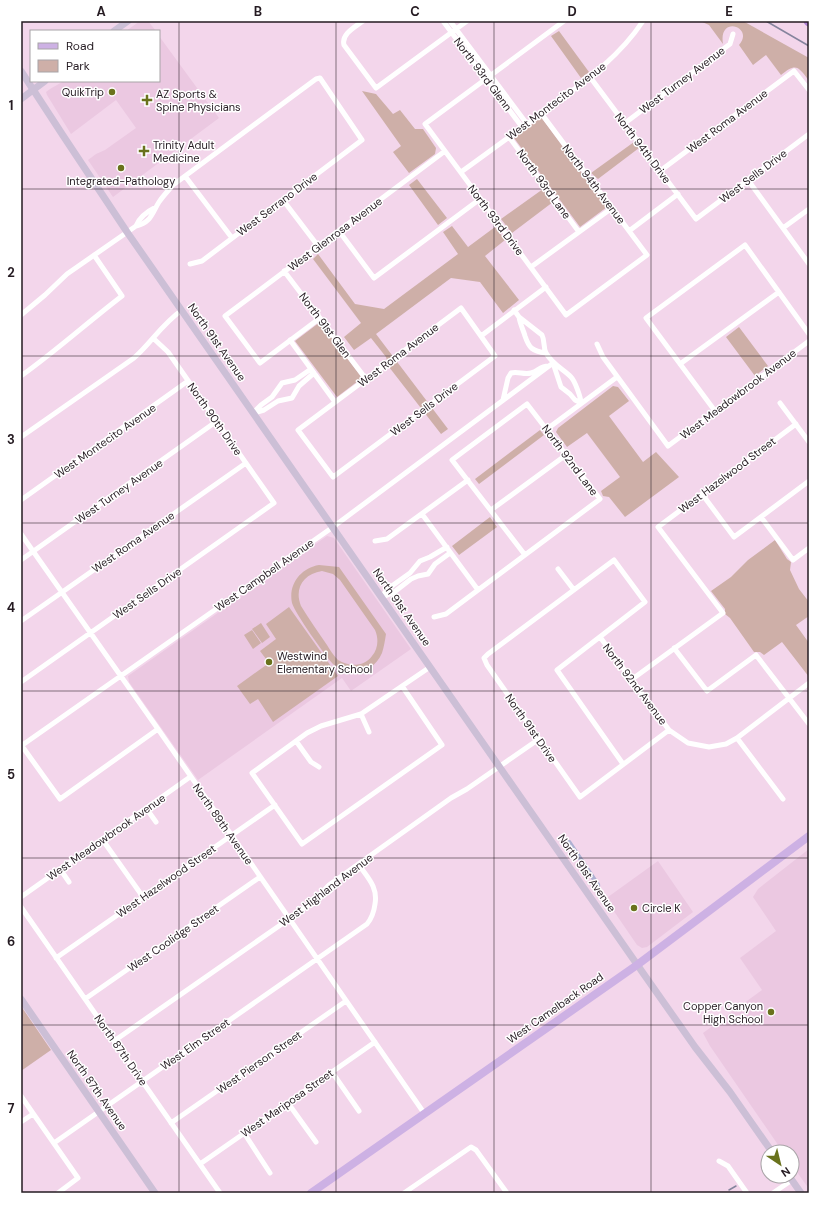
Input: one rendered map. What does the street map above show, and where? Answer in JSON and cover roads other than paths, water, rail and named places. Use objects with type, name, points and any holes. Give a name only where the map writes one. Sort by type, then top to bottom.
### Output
[{"type":"main road","points":[[115,30],[128,21]]},
{"type":"main road","name":"North 91st Avenue","points":[[21,71],[128,232],[430,667],[695,1047],[734,1097],[766,1144]]},
{"type":"main road","points":[[21,98],[44,82]]},
{"type":"main road","name":"West Camelback Road","points":[[311,1193],[637,964],[809,836]]},
{"type":"main road","name":"North 87th Avenue","points":[[21,999],[155,1193]]},
{"type":"main road","points":[[794,1184],[801,1193]]},
{"type":"street","name":"North 93rd Glenn","points":[[443,21],[454,31],[525,125]]},
{"type":"street","name":"North 93rd Glenn","points":[[450,21],[454,31]]},
{"type":"street","points":[[359,22],[346,35],[343,40],[344,45],[376,88],[467,21]]},
{"type":"street","points":[[489,78],[564,21]]},
{"type":"street","name":"West Montecito Avenue","points":[[461,172],[590,78],[613,58],[629,41],[643,21]]},
{"type":"street","name":"West Turney Avenue","points":[[625,123],[730,44],[734,34]]},
{"type":"street","name":"West Roma Avenue","points":[[660,171],[794,71],[809,90]]},
{"type":"street","name":"West Serrano Drive","points":[[185,176],[316,79],[320,78],[362,140],[202,261],[190,264]]},
{"type":"street","name":"North 93rd Drive","points":[[489,78],[425,124],[566,315]]},
{"type":"street","name":"North 94th Drive","points":[[590,78],[696,219]]},
{"type":"street","name":"North 94th Avenue","points":[[541,113],[647,255],[566,315]]},
{"type":"street","name":"West Sells Drive","points":[[696,219],[809,134]]},
{"type":"street","name":"North 93rd Lane","points":[[509,137],[579,232]]},
{"type":"street","name":"West Glenrosa Avenue","points":[[290,340],[260,363],[225,316],[445,151]]},
{"type":"street","points":[[21,314],[68,274],[136,226],[138,221],[150,210],[156,207],[174,185],[185,176],[232,238]]},
{"type":"street","points":[[748,180],[809,264]]},
{"type":"street","points":[[629,230],[678,194]]},
{"type":"street","points":[[338,231],[374,278],[480,199]]},
{"type":"street","points":[[283,200],[318,246]]},
{"type":"street","points":[[531,267],[612,208]]},
{"type":"street","points":[[783,228],[809,209]]},
{"type":"street","points":[[715,411],[646,318],[745,245],[809,334]]},
{"type":"street","points":[[21,376],[48,357],[94,317],[122,296],[94,255]]},
{"type":"street","name":"North 91st Glen","points":[[284,272],[366,379]]},
{"type":"street","points":[[481,336],[546,287]]},
{"type":"street","points":[[680,364],[779,292]]},
{"type":"street","name":"West Roma Avenue","points":[[298,430],[461,308],[481,336]]},
{"type":"street","points":[[21,437],[134,358],[164,324],[182,310]]},
{"type":"street","points":[[514,310],[519,317],[542,335],[546,353],[561,387],[575,400],[581,403]]},
{"type":"street","points":[[519,317],[521,328],[528,346],[539,352],[546,353]]},
{"type":"street","points":[[320,318],[290,340],[335,402]]},
{"type":"street","name":"West Sells Drive","points":[[298,430],[333,477],[495,356],[481,336]]},
{"type":"street","name":"North 90th Drive","points":[[153,338],[168,352],[274,503]]},
{"type":"street","name":"West Meadowbrook Avenue","points":[[617,377],[668,446],[809,341]]},
{"type":"street","points":[[546,429],[617,377],[603,357],[597,344]]},
{"type":"street","points":[[504,400],[509,375],[513,372],[531,373],[542,366],[552,364],[572,378],[575,387],[581,396],[581,403]]},
{"type":"street","name":"West Campbell Avenue","points":[[21,746],[333,527],[552,364]]},
{"type":"street","points":[[254,413],[261,405],[272,397],[282,383],[294,380],[313,371]]},
{"type":"street","points":[[254,413],[264,410],[278,400],[292,398],[297,389],[313,371]]},
{"type":"street","points":[[521,373],[525,380],[524,384]]},
{"type":"street","name":"West Montecito Avenue","points":[[21,500],[188,381]]},
{"type":"street","points":[[290,381],[297,389]]},
{"type":"street","points":[[780,403],[809,442]]},
{"type":"street","name":"North 92nd Lane","points":[[434,617],[446,614],[600,499],[527,404],[452,460],[468,480]]},
{"type":"street","name":"West Turney Avenue","points":[[21,560],[217,421]]},
{"type":"street","name":"West Hazelwood Street","points":[[674,648],[723,613],[658,526],[796,424]]},
{"type":"street","points":[[491,510],[566,455]]},
{"type":"street","name":"West Roma Avenue","points":[[21,621],[246,463]]},
{"type":"street","points":[[375,541],[387,539],[468,480],[524,555]]},
{"type":"street","points":[[702,494],[734,537],[809,481]]},
{"type":"street","name":"West Sells Drive","points":[[21,682],[274,503]]},
{"type":"street","points":[[422,514],[478,590]]},
{"type":"street","points":[[761,517],[793,560],[809,548]]},
{"type":"street","name":"North 89th Avenue","points":[[21,534],[232,835],[424,1113]]},
{"type":"street","points":[[382,597],[389,588],[410,573],[420,560],[430,558],[447,547]]},
{"type":"street","points":[[382,597],[393,593],[411,579],[428,574],[435,564],[450,553]]},
{"type":"street","points":[[430,558],[435,564]]},
{"type":"street","points":[[558,569],[574,590],[614,560],[646,602],[557,670],[623,764],[669,730],[688,744],[709,747],[726,744],[737,738],[809,683]]},
{"type":"street","name":"North 91st Drive","points":[[574,590],[484,658],[487,665],[580,797],[623,764]]},
{"type":"street","name":"North 92nd Avenue","points":[[600,637],[669,730]]},
{"type":"street","points":[[631,680],[674,648],[707,691],[756,655],[809,724]]},
{"type":"street","points":[[402,686],[442,745],[302,844],[252,773],[307,733],[321,726],[361,714],[402,686],[430,667]]},
{"type":"street","points":[[361,714],[369,732]]},
{"type":"street","points":[[21,746],[60,800],[158,729]]},
{"type":"street","points":[[737,738],[783,799]]},
{"type":"street","name":"West Highland Avenue","points":[[114,1041],[290,919],[314,901],[329,885],[451,798],[467,789],[539,739]]},
{"type":"street","points":[[296,741],[311,762],[319,767]]},
{"type":"street","name":"West Meadowbrook Avenue","points":[[21,897],[190,777]]},
{"type":"street","name":"West Hazelwood Street","points":[[56,958],[275,805]]},
{"type":"street","points":[[146,808],[156,822]]},
{"type":"street","points":[[102,839],[143,897]]},
{"type":"street","name":"West Elm Street","points":[[54,1143],[367,924],[372,915],[376,892],[359,864]]},
{"type":"street","points":[[60,869],[69,882]]},
{"type":"street","name":"West Coolidge Street","points":[[85,999],[260,877]]},
{"type":"street","name":"North 87th Drive","points":[[21,907],[220,1193]]},
{"type":"street","name":"West Pierson Street","points":[[171,1122],[346,1001]]},
{"type":"street","name":"West Mariposa Street","points":[[200,1164],[375,1042]]},
{"type":"street","points":[[332,1072],[359,1111]]},
{"type":"street","points":[[21,1096],[78,1178],[58,1193]]},
{"type":"street","points":[[288,1103],[316,1142]]},
{"type":"street","points":[[21,1122],[33,1114]]},
{"type":"street","points":[[244,1134],[270,1173]]},
{"type":"street","points":[[404,1193],[471,1146],[476,1150],[504,1192]]},
{"type":"street","points":[[719,1161],[728,1166],[747,1193]]},
{"type":"street","points":[[773,1193],[783,1184]]},
{"type":"waterway","points":[[766,21],[809,46]]},
{"type":"waterway","points":[[569,842],[598,885]]},
{"type":"waterway","points":[[729,1190],[736,1186]]},
{"type":"place","name":"QuikTrip","points":[[112,92]]},
{"type":"place","name":"AZ Sports & Spine Physicians","points":[[147,100]]},
{"type":"place","name":"Trinity Adult Medicine","points":[[144,151]]},
{"type":"place","name":"Integrated-Pathology","points":[[121,168]]},
{"type":"place","name":"Westwind Elementary School","points":[[269,662]]},
{"type":"place","name":"Circle K","points":[[634,908]]},
{"type":"place","name":"Copper Canyon High School","points":[[771,1012]]}]
